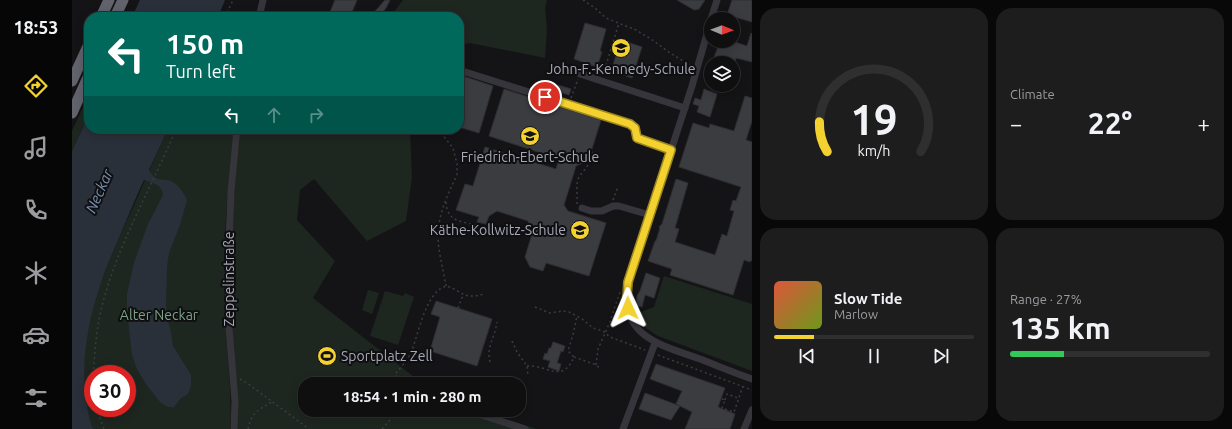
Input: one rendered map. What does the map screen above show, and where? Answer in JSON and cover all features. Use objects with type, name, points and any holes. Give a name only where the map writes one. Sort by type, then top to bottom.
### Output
[{"type":"highway","points":[[103,12],[109,0]]},
{"type":"highway","points":[[117,12],[123,0]]},
{"type":"highway","points":[[72,82],[84,55]]},
{"type":"highway","points":[[72,113],[84,86]]},
{"type":"street","points":[[260,12],[263,0]]},
{"type":"street","points":[[713,12],[717,0]]},
{"type":"street","points":[[704,44],[685,108],[628,282],[627,303],[630,317],[635,325],[645,336],[655,343],[670,350],[702,360],[752,379]]},
{"type":"street","points":[[464,72],[630,124],[635,128],[637,138],[671,150]]},
{"type":"street","points":[[580,74],[685,108]]},
{"type":"street","name":"Zeppelinstraße","points":[[234,429],[235,409],[228,307],[228,250],[231,191],[237,134]]},
{"type":"street","points":[[582,208],[593,212],[603,211],[613,206],[621,206],[650,216]]},
{"type":"street","points":[[623,429],[655,343]]},
{"type":"street","points":[[744,429],[752,410]]},
{"type":"street","points":[[488,417],[525,429]]},
{"type":"path","points":[[227,12],[233,0]]},
{"type":"path","points":[[584,0],[606,18],[632,28],[651,39],[670,53],[697,68]]},
{"type":"path","points":[[602,80],[619,23]]},
{"type":"path","points":[[568,104],[580,74]]},
{"type":"path","points":[[94,365],[96,337],[101,308],[115,267],[148,186],[174,134]]},
{"type":"path","points":[[442,134],[452,146],[458,167],[458,174],[439,219],[439,251],[446,286]]},
{"type":"path","points":[[582,208],[577,207],[577,184],[580,175],[589,163]]},
{"type":"path","points":[[608,209],[615,198],[618,186]]},
{"type":"path","points":[[446,200],[447,210],[454,218],[463,223],[479,226]]},
{"type":"path","points":[[398,377],[395,375],[410,355],[426,307],[440,289],[446,286],[463,295],[471,297],[484,294]]},
{"type":"path","points":[[458,308],[463,295]]},
{"type":"path","points":[[535,307],[548,313],[567,311],[610,337],[752,390]]},
{"type":"path","points":[[577,316],[568,351],[574,357],[596,365],[600,368]]},
{"type":"path","points":[[490,362],[488,348],[495,333],[497,322]]},
{"type":"path","points":[[596,365],[598,351],[605,333]]},
{"type":"path","points":[[512,341],[517,352],[527,366],[528,376]]},
{"type":"path","points":[[527,366],[536,366],[562,372],[568,369],[574,357]]},
{"type":"path","points":[[232,377],[244,381],[309,429]]},
{"type":"path","points":[[738,398],[727,394],[722,408],[734,412],[743,386]]},
{"type":"path","points":[[248,429],[254,414],[272,402]]},
{"type":"path","points":[[99,417],[104,429]]},
{"type":"path","points":[[382,429],[393,417]]},
{"type":"green space","points":[[403,0],[547,0],[545,7],[547,30],[545,58],[470,43],[464,44],[464,12],[394,12]]},
{"type":"green space","points":[[84,105],[84,126],[72,151],[72,131]]},
{"type":"green space","name":"Alter Neckar","points":[[166,134],[233,134],[229,173],[225,239],[225,320],[231,414],[230,429],[72,429],[72,393],[96,296],[112,254]]},
{"type":"green space","points":[[240,134],[410,134],[412,177],[406,221],[367,241],[314,179],[300,190],[297,220],[335,261],[313,298],[414,377],[298,377],[298,417],[499,417],[537,429],[237,429],[232,317],[232,219]]},
{"type":"green space","points":[[664,276],[752,304],[752,371],[658,336],[646,328],[636,314],[654,307]]},
{"type":"green space","points":[[368,290],[379,293],[372,314],[362,310]]},
{"type":"green space","points":[[385,291],[403,296],[405,293],[414,297],[398,345],[370,336]]},
{"type":"water","points":[[140,0],[225,0],[220,12],[134,12]]},
{"type":"water","name":"Neckar","points":[[84,126],[84,134],[166,134],[149,170],[157,179],[173,182],[181,190],[187,200],[180,225],[169,253],[166,304],[173,346],[191,375],[191,385],[188,394],[181,398],[174,407],[168,407],[160,402],[146,384],[137,369],[132,355],[127,310],[127,294],[134,263],[148,224],[163,195],[159,186],[144,180],[106,270],[88,330],[84,365],[84,417],[89,417],[93,429],[72,429],[72,151]]},
{"type":"building","points":[[335,0],[357,0],[352,12],[330,12]]},
{"type":"building","points":[[385,0],[390,0],[383,12],[374,12]]},
{"type":"building","points":[[677,0],[705,0],[699,9],[694,10]]},
{"type":"building","points":[[732,0],[752,0],[752,22],[740,19],[740,12],[728,12]]},
{"type":"building","points":[[585,23],[606,29],[600,51],[602,52],[597,67],[574,59]]},
{"type":"building","points":[[751,33],[752,62],[740,59],[740,56],[715,56],[717,48],[740,48],[740,44],[747,46]]},
{"type":"building","points":[[621,40],[642,47],[632,78],[611,71]]},
{"type":"building","points":[[464,76],[493,86],[479,133],[464,128]]},
{"type":"building","points":[[558,85],[571,89],[569,95],[556,91]]},
{"type":"building","points":[[504,89],[601,120],[591,152],[593,152],[591,159],[576,166],[564,205],[568,211],[606,223],[589,276],[546,263],[543,271],[530,267],[525,257],[533,231],[528,221],[497,211],[489,216],[486,224],[477,222],[479,217],[456,210],[465,184],[473,186],[485,147],[556,169],[559,159],[489,136]]},
{"type":"building","points":[[704,89],[704,92],[717,94],[710,117],[697,112],[699,106],[693,104],[695,98],[701,100]]},
{"type":"building","points":[[745,96],[752,98],[752,121],[746,140],[752,142],[752,261],[751,260],[750,262],[744,260],[733,295],[670,275],[672,269],[648,261],[656,241],[659,227],[662,224],[676,179],[688,183],[675,228],[679,229],[675,242],[715,255],[722,234],[727,236],[734,211],[730,210],[733,200],[736,201],[741,187],[679,167],[693,123],[709,128],[710,124],[734,131]]},
{"type":"building","points":[[646,273],[660,278],[654,298],[645,295],[642,307],[636,306],[637,296]]},
{"type":"building","points":[[436,301],[492,319],[477,366],[430,351],[440,317],[431,314]]},
{"type":"building","points":[[553,342],[565,346],[563,352],[561,351],[557,363],[561,364],[559,371],[548,367],[550,361],[543,359],[545,353],[547,354],[549,348],[551,348]]},
{"type":"building","points":[[656,364],[725,388],[718,407],[735,414],[730,429],[685,429],[692,412],[676,404],[682,391],[650,379]]},
{"type":"building","points":[[645,393],[680,406],[671,420],[639,409]]},
{"type":"place","name":"John-F.-Kennedy-Schule","points":[[621,48]]},
{"type":"place","name":"Friedrich-Ebert-Schule","points":[[530,136]]},
{"type":"place","name":"Käthe-Kollwitz-Schule","points":[[580,230]]},
{"type":"place","name":"Sportplatz Zell","points":[[327,356]]},
{"type":"route","points":[[545,97],[630,124],[635,128],[637,138],[671,150],[628,282],[628,308]]}]
